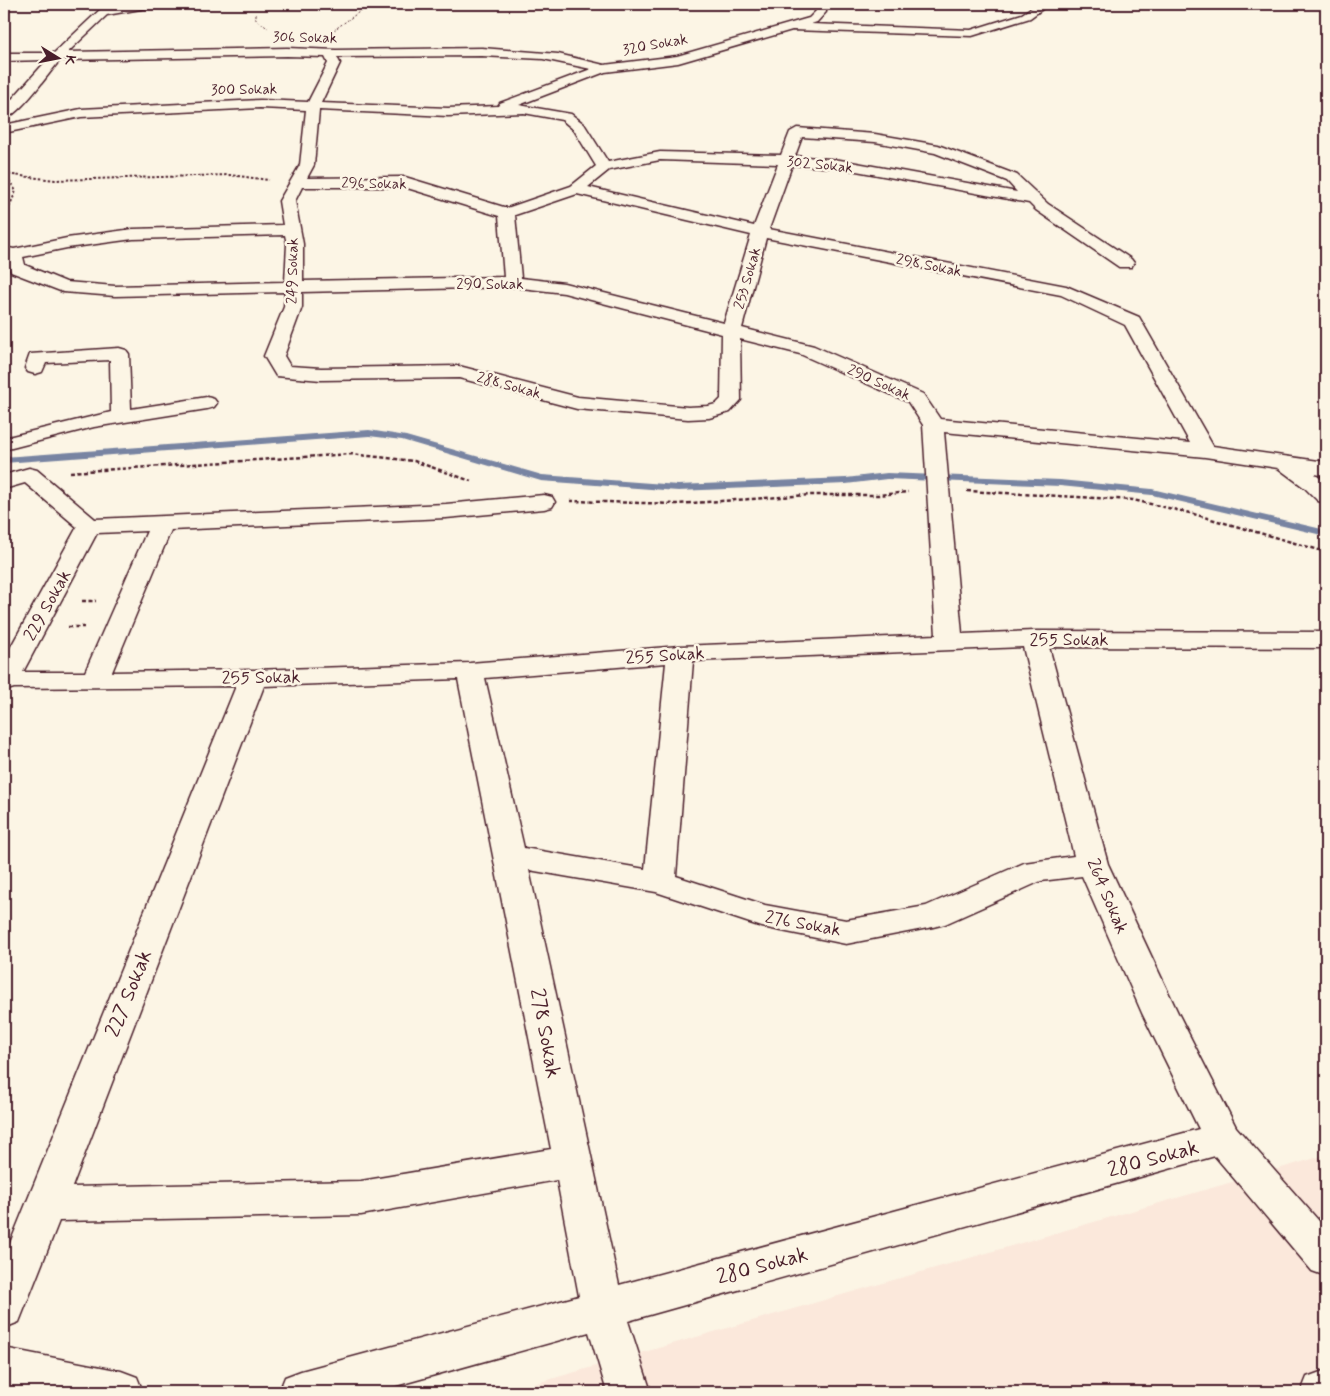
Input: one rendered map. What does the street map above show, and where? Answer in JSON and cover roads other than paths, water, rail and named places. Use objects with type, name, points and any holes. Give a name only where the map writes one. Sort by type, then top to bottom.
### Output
[{"type":"street","points":[[4,115],[28,105],[57,56],[112,4]]},
{"type":"street","points":[[103,12],[152,4]]},
{"type":"street","name":"320 Sokak","points":[[486,111],[510,104],[602,69],[678,59],[813,20],[821,12],[821,4]]},
{"type":"street","points":[[791,26],[972,34],[1026,16],[1044,4]]},
{"type":"street","name":"306 Sokak","points":[[4,57],[287,52],[330,55],[460,52],[527,53],[583,62],[602,69]]},
{"type":"street","name":"249 Sokak","points":[[283,372],[274,356],[293,307],[295,244],[287,201],[306,166],[312,106],[334,63],[330,55]]},
{"type":"street","name":"300 Sokak","points":[[4,129],[104,110],[260,104],[448,112],[486,111]]},
{"type":"street","points":[[28,105],[50,112],[81,113]]},
{"type":"street","points":[[486,111],[524,109],[566,117],[579,127],[604,167],[576,189],[507,213],[513,282]]},
{"type":"street","name":"253 Sokak","points":[[731,400],[731,332],[760,232],[797,132],[875,138],[938,150],[1012,178],[1034,200]]},
{"type":"street","name":"302 Sokak","points":[[604,167],[660,156],[786,160],[840,164],[1034,200]]},
{"type":"street","name":"296 Sokak","points":[[297,183],[405,182],[507,213]]},
{"type":"street","name":"298 Sokak","points":[[576,189],[760,232],[1066,291],[1132,321],[1205,451]]},
{"type":"street","points":[[1034,200],[1125,263]]},
{"type":"street","points":[[12,258],[67,243],[133,234],[293,230]]},
{"type":"street","name":"290 Sokak","points":[[12,258],[63,287],[115,291],[513,282],[564,288],[807,350],[916,398],[933,425]]},
{"type":"street","points":[[35,368],[37,358],[118,354],[121,417]]},
{"type":"street","name":"288 Sokak","points":[[283,372],[321,374],[459,372],[577,403],[688,413],[709,412],[723,408],[731,400]]},
{"type":"street","points":[[4,444],[93,421],[208,403]]},
{"type":"street","points":[[950,642],[933,425],[1205,451],[1326,469]]},
{"type":"street","points":[[1283,462],[1313,483],[1326,496]]},
{"type":"street","points":[[4,482],[29,475],[90,526],[446,511],[544,502]]},
{"type":"street","points":[[95,680],[162,523]]},
{"type":"street","name":"229 Sokak","points":[[5,681],[90,526]]},
{"type":"street","name":"255 Sokak","points":[[5,681],[253,678],[470,671],[680,654],[1034,639],[1326,640]]},
{"type":"street","name":"264 Sokak","points":[[1034,639],[1092,864],[1160,1013],[1223,1138],[1326,1258]]},
{"type":"street","points":[[660,882],[680,654]]},
{"type":"street","name":"278 Sokak","points":[[470,671],[603,1309],[629,1392]]},
{"type":"street","name":"227 Sokak","points":[[4,1309],[253,678]]},
{"type":"street","name":"276 Sokak","points":[[510,856],[660,882],[762,916],[846,932],[933,916],[1035,871],[1092,864]]},
{"type":"street","name":"280 Sokak","points":[[301,1392],[1223,1138]]},
{"type":"street","points":[[45,1204],[361,1198],[572,1161]]},
{"type":"street","points":[[4,1368],[120,1392]]},
{"type":"waterway","points":[[4,460],[369,433],[403,438],[541,478],[678,488],[846,481],[887,476],[1060,483],[1152,492],[1326,533]]}]
